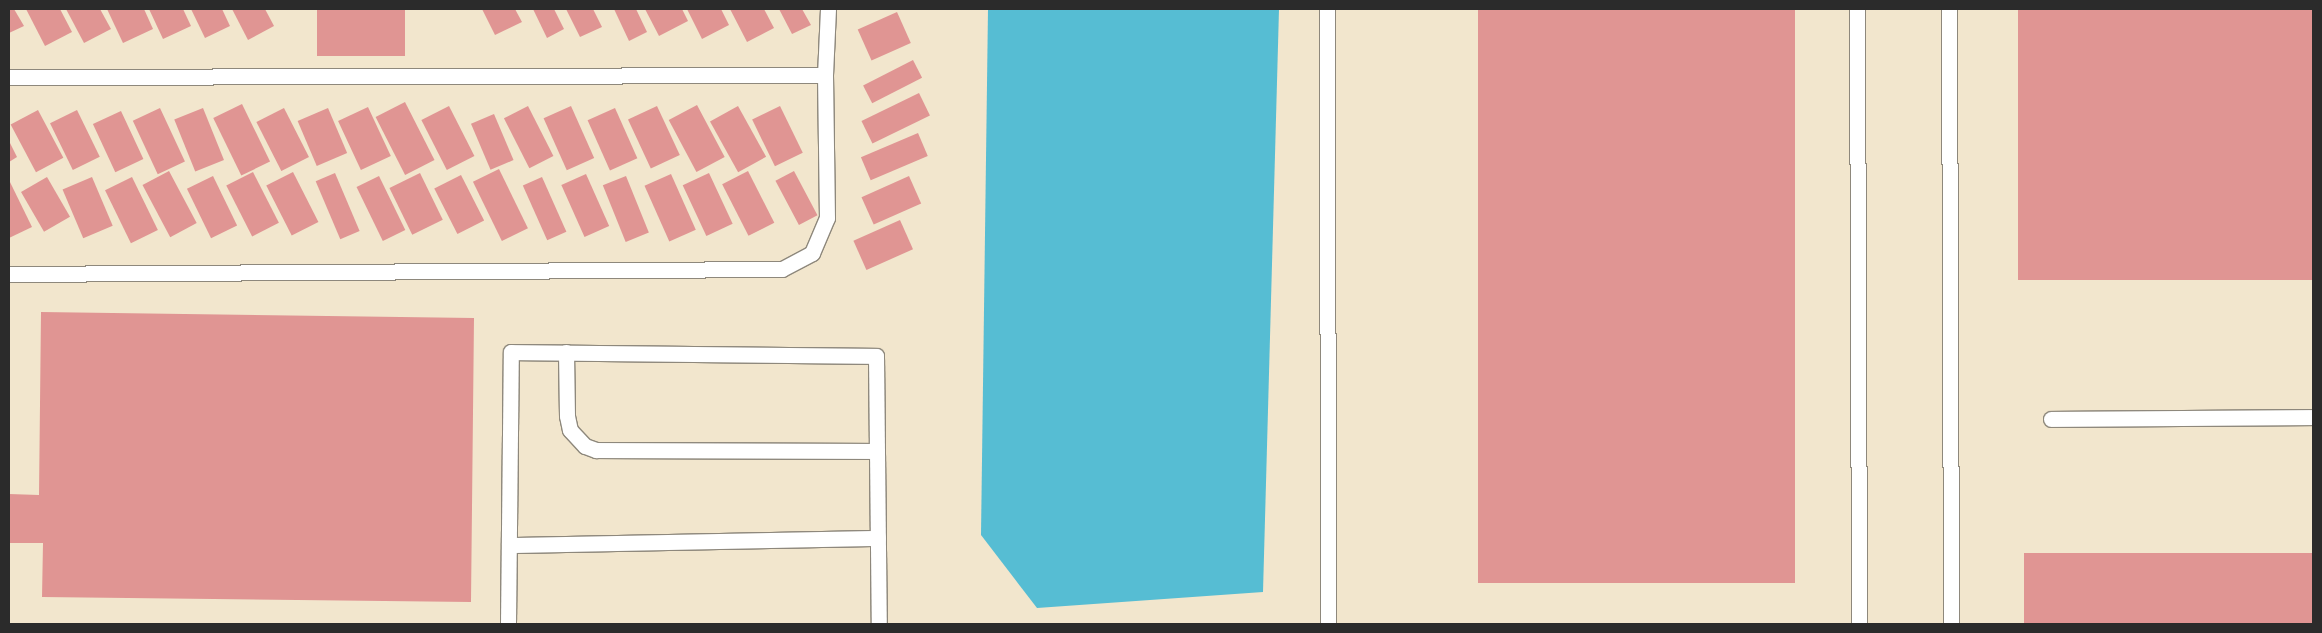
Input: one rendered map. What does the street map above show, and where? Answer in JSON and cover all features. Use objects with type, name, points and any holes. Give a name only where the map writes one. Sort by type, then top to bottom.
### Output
[{"type":"lane","points":[[9,274],[782,269],[812,253],[828,218],[825,75],[828,9]]},
{"type":"lane","points":[[1327,9],[1328,624]]},
{"type":"lane","points":[[1858,9],[1859,624]]},
{"type":"lane","points":[[1949,9],[1951,624]]},
{"type":"lane","points":[[9,77],[825,75]]},
{"type":"lane","points":[[508,624],[511,352],[876,356],[879,624]]},
{"type":"lane","points":[[566,352],[567,416],[570,430],[585,446],[596,450],[877,451]]},
{"type":"lane","points":[[2051,419],[2313,417]]},
{"type":"lane","points":[[509,545],[878,538]]},
{"type":"water","points":[[988,9],[1279,9],[1263,592],[1037,608],[981,535]]},
{"type":"building","points":[[9,9],[14,9],[24,26],[9,33]]},
{"type":"building","points":[[26,9],[60,9],[72,32],[45,46]]},
{"type":"building","points":[[66,9],[100,9],[111,29],[84,43]]},
{"type":"building","points":[[107,9],[144,9],[153,29],[123,43]]},
{"type":"building","points":[[149,9],[183,9],[191,26],[163,39]]},
{"type":"building","points":[[191,9],[222,9],[230,26],[205,38]]},
{"type":"building","points":[[232,9],[265,9],[274,26],[248,40]]},
{"type":"building","points":[[317,9],[405,9],[405,56],[317,56]]},
{"type":"building","points":[[482,9],[515,9],[522,22],[495,35]]},
{"type":"building","points":[[533,9],[554,9],[564,29],[547,38]]},
{"type":"building","points":[[566,9],[593,9],[602,27],[580,37]]},
{"type":"building","points":[[614,9],[636,9],[647,32],[629,41]]},
{"type":"building","points":[[645,9],[682,9],[688,21],[659,36]]},
{"type":"building","points":[[687,9],[721,9],[729,25],[702,39]]},
{"type":"building","points":[[730,9],[764,9],[774,28],[747,42]]},
{"type":"building","points":[[779,9],[802,9],[811,25],[792,34]]},
{"type":"building","points":[[1478,9],[1795,9],[1795,583],[1478,583]]},
{"type":"building","points":[[2018,9],[2313,9],[2313,280],[2018,280]]},
{"type":"building","points":[[897,12],[911,43],[872,61],[858,29]]},
{"type":"building","points":[[913,60],[922,78],[872,103],[863,85]]},
{"type":"building","points":[[919,93],[930,115],[872,144],[861,121]]},
{"type":"building","points":[[405,102],[435,160],[405,175],[376,117]]},
{"type":"building","points":[[242,104],[270,162],[241,176],[213,118]]},
{"type":"building","points":[[697,105],[725,157],[696,172],[669,120]]},
{"type":"building","points":[[449,106],[474,156],[447,170],[421,120]]},
{"type":"building","points":[[528,106],[553,156],[529,168],[504,118]]},
{"type":"building","points":[[571,106],[594,158],[567,170],[544,118]]},
{"type":"building","points":[[657,106],[680,155],[651,168],[628,120]]},
{"type":"building","points":[[738,106],[766,157],[738,172],[710,122]]},
{"type":"building","points":[[780,106],[803,153],[775,166],[752,120]]},
{"type":"building","points":[[368,107],[391,156],[361,170],[338,121]]},
{"type":"building","points":[[160,108],[185,161],[158,174],[133,121]]},
{"type":"building","points":[[203,108],[224,160],[195,172],[174,120]]},
{"type":"building","points":[[284,108],[309,157],[281,171],[256,122]]},
{"type":"building","points":[[328,108],[347,153],[317,166],[298,121]]},
{"type":"building","points":[[615,108],[637,158],[610,170],[588,120]]},
{"type":"building","points":[[38,110],[63,158],[36,172],[11,125]]},
{"type":"building","points":[[77,110],[100,157],[73,170],[50,123]]},
{"type":"building","points":[[121,111],[143,159],[115,172],[93,124]]},
{"type":"building","points":[[494,114],[514,160],[491,170],[471,124]]},
{"type":"building","points":[[918,133],[928,156],[871,180],[861,157]]},
{"type":"building","points":[[9,141],[17,157],[9,162]]},
{"type":"building","points":[[499,169],[528,228],[502,241],[473,182]]},
{"type":"building","points":[[169,171],[197,223],[170,237],[143,185]]},
{"type":"building","points":[[748,171],[774,223],[748,236],[722,184]]},
{"type":"building","points":[[794,171],[817,215],[799,225],[775,181]]},
{"type":"building","points":[[253,172],[279,223],[252,236],[226,186]]},
{"type":"building","points":[[293,172],[318,222],[292,236],[266,186]]},
{"type":"building","points":[[335,173],[360,231],[340,239],[316,181]]},
{"type":"building","points":[[420,173],[443,220],[412,235],[389,188]]},
{"type":"building","points":[[709,173],[733,224],[706,236],[683,185]]},
{"type":"building","points":[[586,174],[609,226],[585,237],[561,185]]},
{"type":"building","points":[[671,174],[696,230],[669,242],[645,186]]},
{"type":"building","points":[[461,175],[484,220],[457,234],[434,189]]},
{"type":"building","points":[[213,176],[237,225],[211,238],[187,189]]},
{"type":"building","points":[[379,176],[405,230],[383,241],[357,187]]},
{"type":"building","points":[[626,176],[649,233],[626,242],[603,185]]},
{"type":"building","points":[[909,176],[921,203],[874,225],[861,197]]},
{"type":"building","points":[[47,177],[70,217],[44,232],[21,192]]},
{"type":"building","points":[[92,177],[113,226],[83,238],[63,190]]},
{"type":"building","points":[[132,177],[158,230],[131,243],[105,190]]},
{"type":"building","points":[[542,177],[566,232],[547,240],[523,186]]},
{"type":"building","points":[[9,180],[32,227],[9,238]]},
{"type":"building","points":[[900,220],[913,249],[866,270],[853,241]]},
{"type":"building","points":[[41,312],[474,318],[471,602],[42,597],[43,543],[9,543],[9,494],[39,495]]},
{"type":"building","points":[[2024,553],[2313,553],[2313,624],[2024,624]]}]
